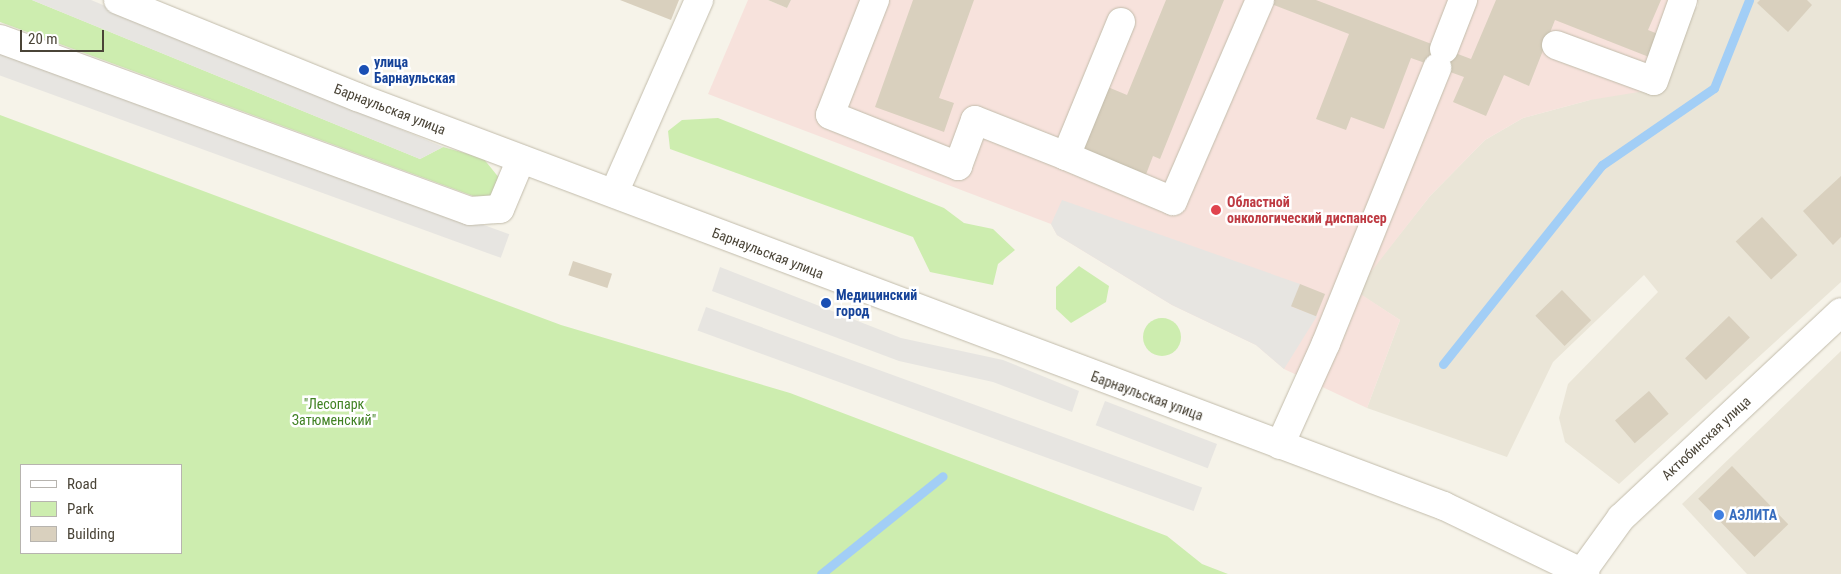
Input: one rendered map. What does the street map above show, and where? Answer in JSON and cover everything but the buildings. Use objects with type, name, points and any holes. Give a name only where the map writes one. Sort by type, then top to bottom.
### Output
[{"type":"street","points":[[614,193],[699,0]]},
{"type":"street","points":[[875,0],[830,115],[958,166],[976,120],[1173,201],[1260,0]]},
{"type":"street","points":[[1280,445],[1326,343],[1463,0]]},
{"type":"street","points":[[1556,45],[1654,81],[1683,0]]},
{"type":"street","name":"Барнаульская улица","points":[[123,1],[522,159],[1444,506],[1583,573]]},
{"type":"street","points":[[1066,156],[1121,22]]},
{"type":"street","points":[[0,39],[470,211],[500,209],[522,159]]},
{"type":"street","name":"Актюбинская улица","points":[[1583,573],[1621,518],[1841,312]]},
{"type":"shaded area","points":[[32,0],[91,0],[443,147],[420,159]]},
{"type":"shaded area","name":"Областной онкологический диспансер","points":[[748,0],[768,0],[787,8],[791,0],[1698,0],[1663,88],[1590,100],[1523,118],[1485,140],[1430,196],[1356,291],[1400,320],[1367,408],[1284,369],[1256,345],[1172,305],[1057,235],[1051,224],[708,94]]},
{"type":"shaded area","points":[[1698,0],[1841,0],[1841,282],[1619,484],[1565,442],[1559,418],[1568,384],[1658,292],[1644,275],[1553,362],[1507,457],[1367,408],[1400,320],[1355,291],[1430,196],[1485,140],[1523,118],[1590,100],[1698,6]]},
{"type":"shaded area","points":[[0,49],[509,234],[501,258],[0,76]]},
{"type":"shaded area","points":[[1062,200],[1300,284],[1292,307],[1317,316],[1284,369],[1256,345],[1172,305],[1057,235],[1051,224]]},
{"type":"shaded area","points":[[720,267],[901,338],[1003,360],[1079,391],[1072,412],[993,382],[899,361],[712,291]]},
{"type":"shaded area","points":[[706,307],[1202,488],[1194,511],[697,330]]},
{"type":"shaded area","points":[[1841,351],[1841,574],[1747,574],[1682,504]]},
{"type":"shaded area","points":[[1105,401],[1217,444],[1208,468],[1096,425]]},
{"type":"green space","points":[[0,0],[32,0],[420,159],[443,147],[483,158],[500,179],[492,198],[484,200],[0,22]]},
{"type":"green space","name":"\"Лесопарк Затюменский\"","points":[[0,115],[561,325],[790,393],[1167,536],[1202,564],[1228,574],[0,574]]},
{"type":"green space","points":[[718,118],[944,208],[964,223],[993,229],[1015,250],[998,264],[993,285],[930,272],[913,237],[670,149],[668,131],[682,120]]},
{"type":"green space","points":[[1079,266],[1109,286],[1106,302],[1071,323],[1056,309],[1056,287]]},
{"type":"green space","points":[[1162,318],[1169,319],[1175,324],[1180,330],[1180,344],[1175,350],[1169,355],[1162,356],[1155,355],[1149,350],[1144,344],[1143,337],[1144,330],[1149,324],[1155,319]]},
{"type":"waterway","points":[[1443,364],[1602,165],[1714,88],[1749,0]]},
{"type":"waterway","points":[[821,574],[943,476]]},
{"type":"place","name":"улица Барнаульская","points":[[364,70]]},
{"type":"place","name":"Областной онкологический диспансер","points":[[1216,210]]},
{"type":"place","name":"Медицинский город","points":[[826,303]]},
{"type":"place","name":"АЭЛИТА","points":[[1719,515]]}]
